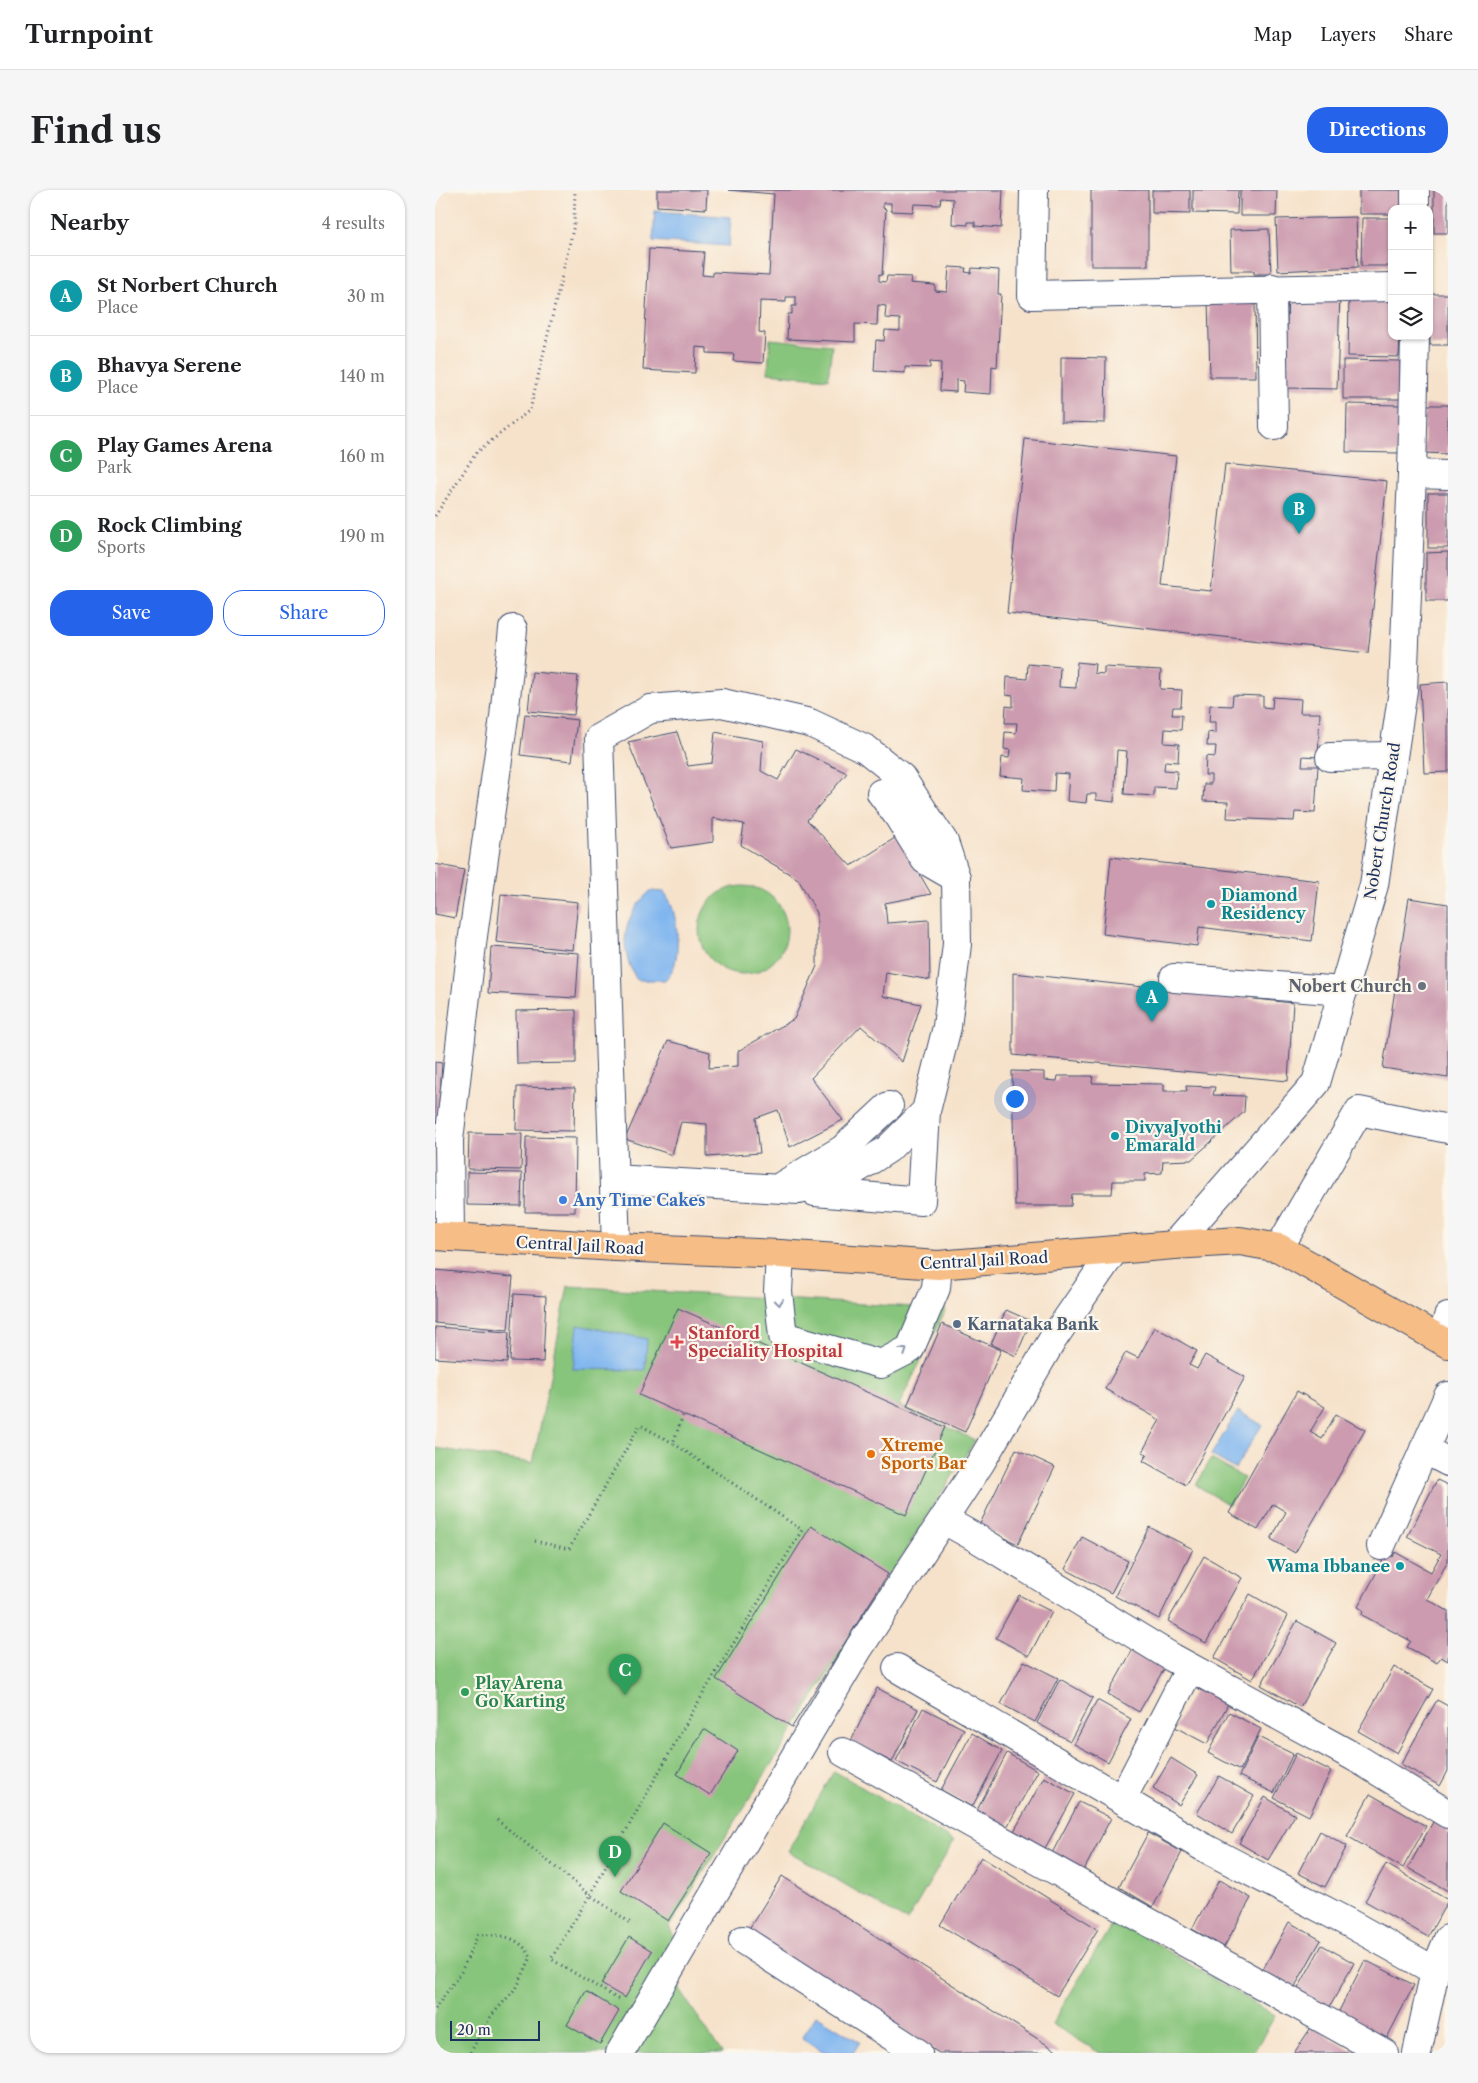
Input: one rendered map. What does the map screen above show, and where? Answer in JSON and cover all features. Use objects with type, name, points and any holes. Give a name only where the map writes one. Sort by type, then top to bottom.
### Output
[{"type":"main road","name":"Central Jail Road","points":[[443,1237],[780,1254],[938,1265],[1240,1241],[1279,1248],[1446,1334]]},
{"type":"street","points":[[1034,190],[1032,294],[1388,287]]},
{"type":"street","points":[[1415,190],[1415,205]]},
{"type":"street","points":[[1272,288],[1274,426]]},
{"type":"street","name":"Nobert Church Road","points":[[1174,1245],[1316,1083],[1374,885],[1403,690],[1412,474],[1415,340]]},
{"type":"street","points":[[1412,474],[1448,475]]},
{"type":"street","points":[[443,1237],[449,1140],[473,936],[504,717],[513,629]]},
{"type":"street","points":[[614,1178],[921,1201],[926,1111],[947,1027],[957,944],[956,878],[944,842],[901,777],[866,749],[810,723],[722,703],[650,709],[599,738],[616,1247]]},
{"type":"street","points":[[1330,757],[1362,758],[1393,756]]},
{"type":"street","points":[[881,794],[898,816],[925,860],[956,878]]},
{"type":"street","points":[[1174,978],[1343,991]]},
{"type":"street","points":[[788,1190],[843,1149],[889,1106]]},
{"type":"street","points":[[788,1190],[843,1178],[888,1149],[926,1111]]},
{"type":"street","points":[[1279,1248],[1359,1111],[1448,1129]]},
{"type":"street","points":[[619,2053],[859,1648],[944,1520],[1053,1339],[1113,1252]]},
{"type":"street","points":[[780,1254],[778,1292],[783,1336],[881,1364],[910,1349],[936,1288],[938,1265]]},
{"type":"street","points":[[1381,1546],[1448,1396]]},
{"type":"street","points":[[1424,1449],[1448,1462]]},
{"type":"street","points":[[944,1520],[1190,1668],[1358,1759],[1448,1814]]},
{"type":"street","points":[[897,1668],[1203,1847],[1349,1923],[1435,1971]]},
{"type":"street","points":[[1122,1799],[1190,1668]]},
{"type":"street","points":[[843,1752],[1384,2053]]},
{"type":"street","points":[[743,1940],[918,2053]]},
{"type":"street","points":[[1417,2053],[1435,1971],[1448,1941]]},
{"type":"path","points":[[435,516],[476,453],[530,410],[574,225],[575,190]]},
{"type":"path","points":[[673,1444],[683,1415]]},
{"type":"path","points":[[535,1541],[569,1549],[640,1425],[673,1444],[802,1530],[697,1704],[590,1895],[551,1958],[643,2014]]},
{"type":"path","points":[[497,1820],[590,1895],[632,1924]]},
{"type":"path","points":[[435,2009],[461,1972],[478,1935],[496,1934],[513,1938],[525,1947],[531,1957],[517,1988],[491,2016],[470,2053]]},
{"type":"green space","points":[[770,339],[832,345],[828,379],[768,373]]},
{"type":"green space","points":[[743,886],[760,889],[774,899],[784,913],[787,930],[784,947],[774,961],[760,971],[743,974],[726,971],[712,961],[702,947],[699,930],[702,913],[712,899],[726,889]]},
{"type":"green space","points":[[568,1286],[946,1309],[899,1405],[975,1440],[669,1927],[684,1955],[678,1969],[679,1989],[722,2053],[435,2053],[435,1448],[533,1463]]},
{"type":"green space","points":[[1211,1459],[1244,1478],[1229,1505],[1196,1485]]},
{"type":"green space","points":[[834,1771],[954,1841],[907,1921],[788,1851]]},
{"type":"green space","points":[[1115,1919],[1275,2016],[1253,2053],[1100,2053],[1052,2024]]},
{"type":"water","points":[[655,211],[731,217],[729,246],[653,241]]},
{"type":"water","points":[[650,891],[664,892],[675,916],[677,946],[675,963],[665,980],[637,980],[627,956],[625,944],[629,922],[634,911]]},
{"type":"water","points":[[578,1325],[647,1339],[645,1370],[573,1369]]},
{"type":"water","points":[[1238,1411],[1262,1425],[1235,1469],[1211,1455]]},
{"type":"water","points":[[816,2015],[860,2042],[853,2053],[826,2053],[802,2038]]},
{"type":"building","points":[[657,190],[707,190],[706,209],[657,206]]},
{"type":"building","points":[[728,190],[1003,190],[1001,228],[975,226],[975,222],[968,222],[968,225],[952,224],[953,199],[941,198],[940,205],[914,204],[913,212],[891,211],[891,203],[883,203],[883,208],[886,209],[882,275],[879,274],[879,281],[886,282],[887,276],[911,277],[910,283],[935,285],[935,291],[947,292],[949,267],[966,268],[965,272],[971,273],[972,268],[999,270],[998,294],[1001,294],[997,367],[992,366],[991,394],[963,392],[964,381],[956,380],[956,392],[940,391],[941,363],[930,362],[930,368],[905,367],[905,373],[874,371],[876,340],[884,341],[885,330],[900,331],[900,319],[885,318],[886,306],[878,305],[877,325],[855,324],[855,342],[787,339],[788,314],[792,314],[792,306],[796,306],[796,297],[786,297],[786,302],[760,301],[759,332],[765,333],[763,363],[733,361],[734,354],[707,353],[707,348],[696,347],[695,373],[643,370],[649,249],[704,252],[702,275],[713,276],[713,272],[769,275],[774,194]]},
{"type":"building","points":[[1091,190],[1148,190],[1148,266],[1091,266]]},
{"type":"building","points":[[1152,190],[1190,190],[1190,214],[1152,213]]},
{"type":"building","points":[[1193,190],[1238,190],[1237,214],[1193,213]]},
{"type":"building","points":[[1240,190],[1277,190],[1276,216],[1240,216]]},
{"type":"building","points":[[1359,190],[1401,190],[1401,205],[1388,205],[1388,214],[1359,214]]},
{"type":"building","points":[[1434,190],[1448,190],[1448,233],[1434,233]]},
{"type":"building","points":[[1356,217],[1358,267],[1278,271],[1276,219]]},
{"type":"building","points":[[1362,218],[1388,218],[1388,266],[1361,266]]},
{"type":"building","points":[[1269,229],[1271,274],[1254,274],[1254,271],[1231,271],[1230,230]]},
{"type":"building","points":[[1288,291],[1340,293],[1337,389],[1285,388]]},
{"type":"building","points":[[1433,294],[1448,294],[1448,345],[1430,345],[1430,340],[1433,340]]},
{"type":"building","points":[[1349,295],[1388,295],[1388,340],[1400,340],[1399,357],[1348,356]]},
{"type":"building","points":[[1208,299],[1255,299],[1256,377],[1210,377]]},
{"type":"building","points":[[1061,357],[1106,358],[1105,423],[1061,422]]},
{"type":"building","points":[[1343,360],[1400,361],[1400,399],[1343,399]]},
{"type":"building","points":[[1347,404],[1400,405],[1399,453],[1346,452]]},
{"type":"building","points":[[1425,405],[1448,405],[1448,454],[1424,453]]},
{"type":"building","points":[[1025,439],[1176,456],[1162,586],[1211,591],[1225,464],[1387,481],[1368,653],[1007,613]]},
{"type":"building","points":[[1428,493],[1448,493],[1448,548],[1428,548]]},
{"type":"building","points":[[1448,552],[1448,601],[1426,601],[1426,553]]},
{"type":"building","points":[[1077,662],[1095,664],[1094,673],[1104,674],[1104,667],[1161,670],[1160,689],[1182,690],[1181,707],[1173,707],[1172,715],[1182,715],[1181,730],[1165,729],[1164,743],[1179,744],[1178,762],[1165,761],[1164,770],[1177,771],[1176,788],[1154,787],[1154,796],[1124,794],[1127,751],[1117,750],[1114,802],[1096,800],[1096,794],[1087,794],[1086,803],[1067,801],[1069,774],[1055,773],[1054,792],[1023,790],[1024,778],[1000,776],[1002,757],[1009,758],[1010,750],[1004,749],[1005,732],[1016,733],[1017,723],[1005,723],[1006,706],[1013,707],[1013,696],[1006,695],[1007,677],[1027,679],[1028,664],[1060,667],[1059,687],[1076,688]]},
{"type":"building","points":[[532,672],[578,676],[574,715],[528,711]]},
{"type":"building","points":[[1448,682],[1448,772],[1424,773],[1420,684]]},
{"type":"building","points":[[1233,695],[1263,696],[1263,707],[1272,708],[1273,697],[1301,699],[1300,713],[1320,713],[1318,757],[1303,756],[1302,766],[1318,766],[1315,813],[1295,812],[1294,821],[1227,818],[1228,802],[1203,801],[1204,784],[1211,784],[1211,775],[1205,775],[1206,756],[1215,757],[1216,746],[1207,746],[1208,732],[1215,733],[1215,722],[1209,722],[1210,705],[1232,706]]},
{"type":"building","points":[[525,714],[577,720],[572,761],[520,755]]},
{"type":"building","points":[[677,732],[688,766],[712,763],[715,732],[763,741],[761,771],[778,780],[796,749],[847,773],[807,820],[851,866],[898,836],[931,894],[885,903],[887,923],[929,920],[930,980],[886,972],[883,996],[921,1004],[902,1062],[861,1026],[811,1078],[843,1120],[790,1147],[778,1110],[756,1118],[760,1153],[707,1157],[707,1124],[681,1122],[672,1155],[625,1139],[668,1041],[710,1052],[709,1068],[738,1066],[738,1051],[794,1019],[817,966],[817,913],[798,879],[741,845],[744,824],[713,818],[713,842],[671,848],[628,742]]},
{"type":"building","name":"Diamond Residency","points":[[1111,857],[1319,881],[1312,941],[1199,927],[1197,946],[1103,934]]},
{"type":"building","points":[[435,864],[464,870],[455,918],[435,914]]},
{"type":"building","points":[[501,894],[578,902],[573,950],[496,942]]},
{"type":"building","name":"Nobert Church","points":[[1409,898],[1448,904],[1448,1078],[1383,1068]]},
{"type":"building","points":[[491,947],[579,953],[576,998],[488,993]]},
{"type":"building","points":[[1013,973],[1293,1003],[1288,1081],[1013,1055]]},
{"type":"building","points":[[576,1010],[576,1063],[517,1064],[516,1011]]},
{"type":"building","points":[[435,1062],[442,1063],[438,1130],[435,1130]]},
{"type":"building","name":"DivyaJyothi Emarald","points":[[1012,1071],[1044,1072],[1044,1080],[1057,1081],[1058,1076],[1093,1076],[1092,1083],[1164,1084],[1164,1091],[1187,1091],[1186,1086],[1215,1087],[1213,1095],[1245,1096],[1244,1112],[1191,1160],[1163,1161],[1162,1173],[1145,1174],[1145,1181],[1113,1181],[1112,1194],[1072,1194],[1071,1206],[1015,1206]]},
{"type":"building","points":[[517,1087],[575,1088],[574,1131],[516,1130]]},
{"type":"building","points":[[469,1133],[522,1134],[521,1170],[468,1169]]},
{"type":"building","points":[[526,1137],[576,1138],[575,1212],[525,1212]]},
{"type":"building","points":[[467,1172],[522,1173],[521,1206],[467,1205]]},
{"type":"building","points":[[435,1270],[513,1277],[508,1330],[435,1323]]},
{"type":"building","points":[[514,1294],[546,1296],[543,1362],[510,1361]]},
{"type":"building","points":[[678,1308],[945,1427],[906,1515],[639,1395]]},
{"type":"building","points":[[1006,1310],[1031,1321],[1016,1356],[991,1344]]},
{"type":"building","points":[[942,1324],[1001,1350],[965,1432],[907,1406]]},
{"type":"building","points":[[435,1327],[509,1332],[507,1363],[435,1358]]},
{"type":"building","points":[[1155,1327],[1197,1351],[1189,1365],[1197,1369],[1205,1355],[1245,1377],[1186,1485],[1143,1461],[1147,1454],[1142,1452],[1160,1420],[1105,1389],[1126,1352],[1138,1358]]},
{"type":"building","points":[[1297,1391],[1325,1407],[1310,1432],[1322,1439],[1336,1414],[1365,1430],[1295,1553],[1271,1539],[1286,1512],[1273,1504],[1258,1530],[1229,1513]]},
{"type":"building","points":[[1016,1449],[1055,1467],[1018,1544],[979,1526]]},
{"type":"building","name":"Wama Ibbanee","points":[[1437,1480],[1448,1485],[1448,1561],[1427,1599],[1448,1611],[1448,1661],[1441,1657],[1437,1663],[1407,1647],[1411,1641],[1362,1615],[1363,1610],[1358,1607],[1387,1553],[1393,1557],[1395,1552],[1431,1572],[1441,1554],[1407,1537]]},
{"type":"building","points":[[811,1526],[888,1574],[792,1727],[716,1679]]},
{"type":"building","points":[[1149,1527],[1193,1549],[1159,1619],[1115,1596]]},
{"type":"building","points":[[1082,1537],[1128,1561],[1111,1593],[1065,1569]]},
{"type":"building","points":[[1204,1556],[1242,1578],[1206,1643],[1168,1621]]},
{"type":"building","points":[[1250,1594],[1288,1616],[1252,1680],[1214,1658]]},
{"type":"building","points":[[1019,1595],[1052,1612],[1029,1656],[996,1638]]},
{"type":"building","points":[[1297,1621],[1336,1643],[1300,1707],[1261,1685]]},
{"type":"building","points":[[1133,1649],[1165,1667],[1139,1712],[1108,1694]]},
{"type":"building","points":[[1024,1661],[1058,1678],[1035,1722],[1001,1704]]},
{"type":"building","points":[[1394,1667],[1433,1689],[1397,1753],[1358,1731]]},
{"type":"building","points":[[1060,1679],[1093,1698],[1070,1741],[1037,1723]]},
{"type":"building","points":[[1196,1687],[1228,1704],[1207,1744],[1175,1727]]},
{"type":"building","points":[[877,1688],[918,1709],[892,1762],[851,1741]]},
{"type":"building","points":[[1097,1700],[1131,1719],[1108,1762],[1074,1744]]},
{"type":"building","points":[[1437,1700],[1448,1706],[1448,1771],[1440,1786],[1401,1764]]},
{"type":"building","points":[[923,1708],[964,1729],[937,1782],[896,1761]]},
{"type":"building","points":[[1229,1712],[1261,1729],[1240,1770],[1208,1753]]},
{"type":"building","points":[[704,1729],[738,1751],[710,1795],[677,1774]]},
{"type":"building","points":[[972,1733],[1002,1751],[972,1807],[941,1790]]},
{"type":"building","points":[[1258,1737],[1293,1754],[1274,1793],[1239,1776]]},
{"type":"building","points":[[1007,1753],[1038,1771],[1007,1827],[977,1810]]},
{"type":"building","points":[[1296,1753],[1331,1771],[1309,1816],[1274,1798]]},
{"type":"building","points":[[1171,1758],[1198,1775],[1179,1805],[1153,1788]]},
{"type":"building","points":[[1219,1776],[1254,1796],[1232,1834],[1197,1813]]},
{"type":"building","points":[[1044,1777],[1075,1794],[1044,1850],[1013,1833]]},
{"type":"building","points":[[1370,1794],[1426,1826],[1403,1868],[1347,1836]]},
{"type":"building","points":[[1265,1797],[1295,1815],[1268,1860],[1239,1843]]},
{"type":"building","points":[[1079,1802],[1111,1818],[1083,1872],[1051,1855]]},
{"type":"building","points":[[1434,1820],[1448,1828],[1448,1891],[1408,1868]]},
{"type":"building","points":[[663,1823],[711,1853],[668,1921],[621,1891]]},
{"type":"building","points":[[1320,1831],[1347,1846],[1325,1887],[1298,1873]]},
{"type":"building","points":[[1148,1833],[1182,1852],[1153,1907],[1119,1887]]},
{"type":"building","points":[[981,1857],[1098,1929],[1057,1996],[940,1925]]},
{"type":"building","points":[[1386,1864],[1448,1900],[1428,1937],[1365,1901]]},
{"type":"building","points":[[782,1876],[1060,2053],[939,2053],[747,1932]]},
{"type":"building","points":[[1219,1880],[1251,1898],[1224,1947],[1192,1929]]},
{"type":"building","points":[[1289,1922],[1321,1940],[1294,1988],[1262,1971]]},
{"type":"building","points":[[629,1937],[652,1951],[625,1998],[601,1984]]},
{"type":"building","points":[[1322,1945],[1354,1963],[1327,2012],[1295,1994]]},
{"type":"building","points":[[1365,1960],[1414,1985],[1387,2038],[1338,2013]]},
{"type":"building","points":[[586,1991],[619,2011],[600,2044],[567,2025]]},
{"type":"building","points":[[1312,2026],[1354,2053],[1294,2053]]},
{"type":"place","name":"Bhavya Serene","points":[[1299,534]]},
{"type":"place","name":"Diamond Residency","points":[[1211,904]]},
{"type":"place","name":"Nobert Church","points":[[1422,986]]},
{"type":"place","name":"St Norbert Church","points":[[1152,1022]]},
{"type":"place","name":"DivyaJyothi Emarald","points":[[1115,1136]]},
{"type":"place","name":"Any Time Cakes","points":[[563,1200]]},
{"type":"place","name":"Karnataka Bank","points":[[957,1324]]},
{"type":"place","name":"Stanford Speciality Hospital","points":[[677,1342]]},
{"type":"place","name":"Xtreme Sports Bar","points":[[871,1454]]},
{"type":"place","name":"Wama Ibbanee","points":[[1400,1566]]},
{"type":"place","name":"Play Arena Go Karting","points":[[465,1692]]},
{"type":"place","name":"Play Games Arena","points":[[625,1695]]},
{"type":"place","name":"Rock Climbing","points":[[615,1877]]}]
